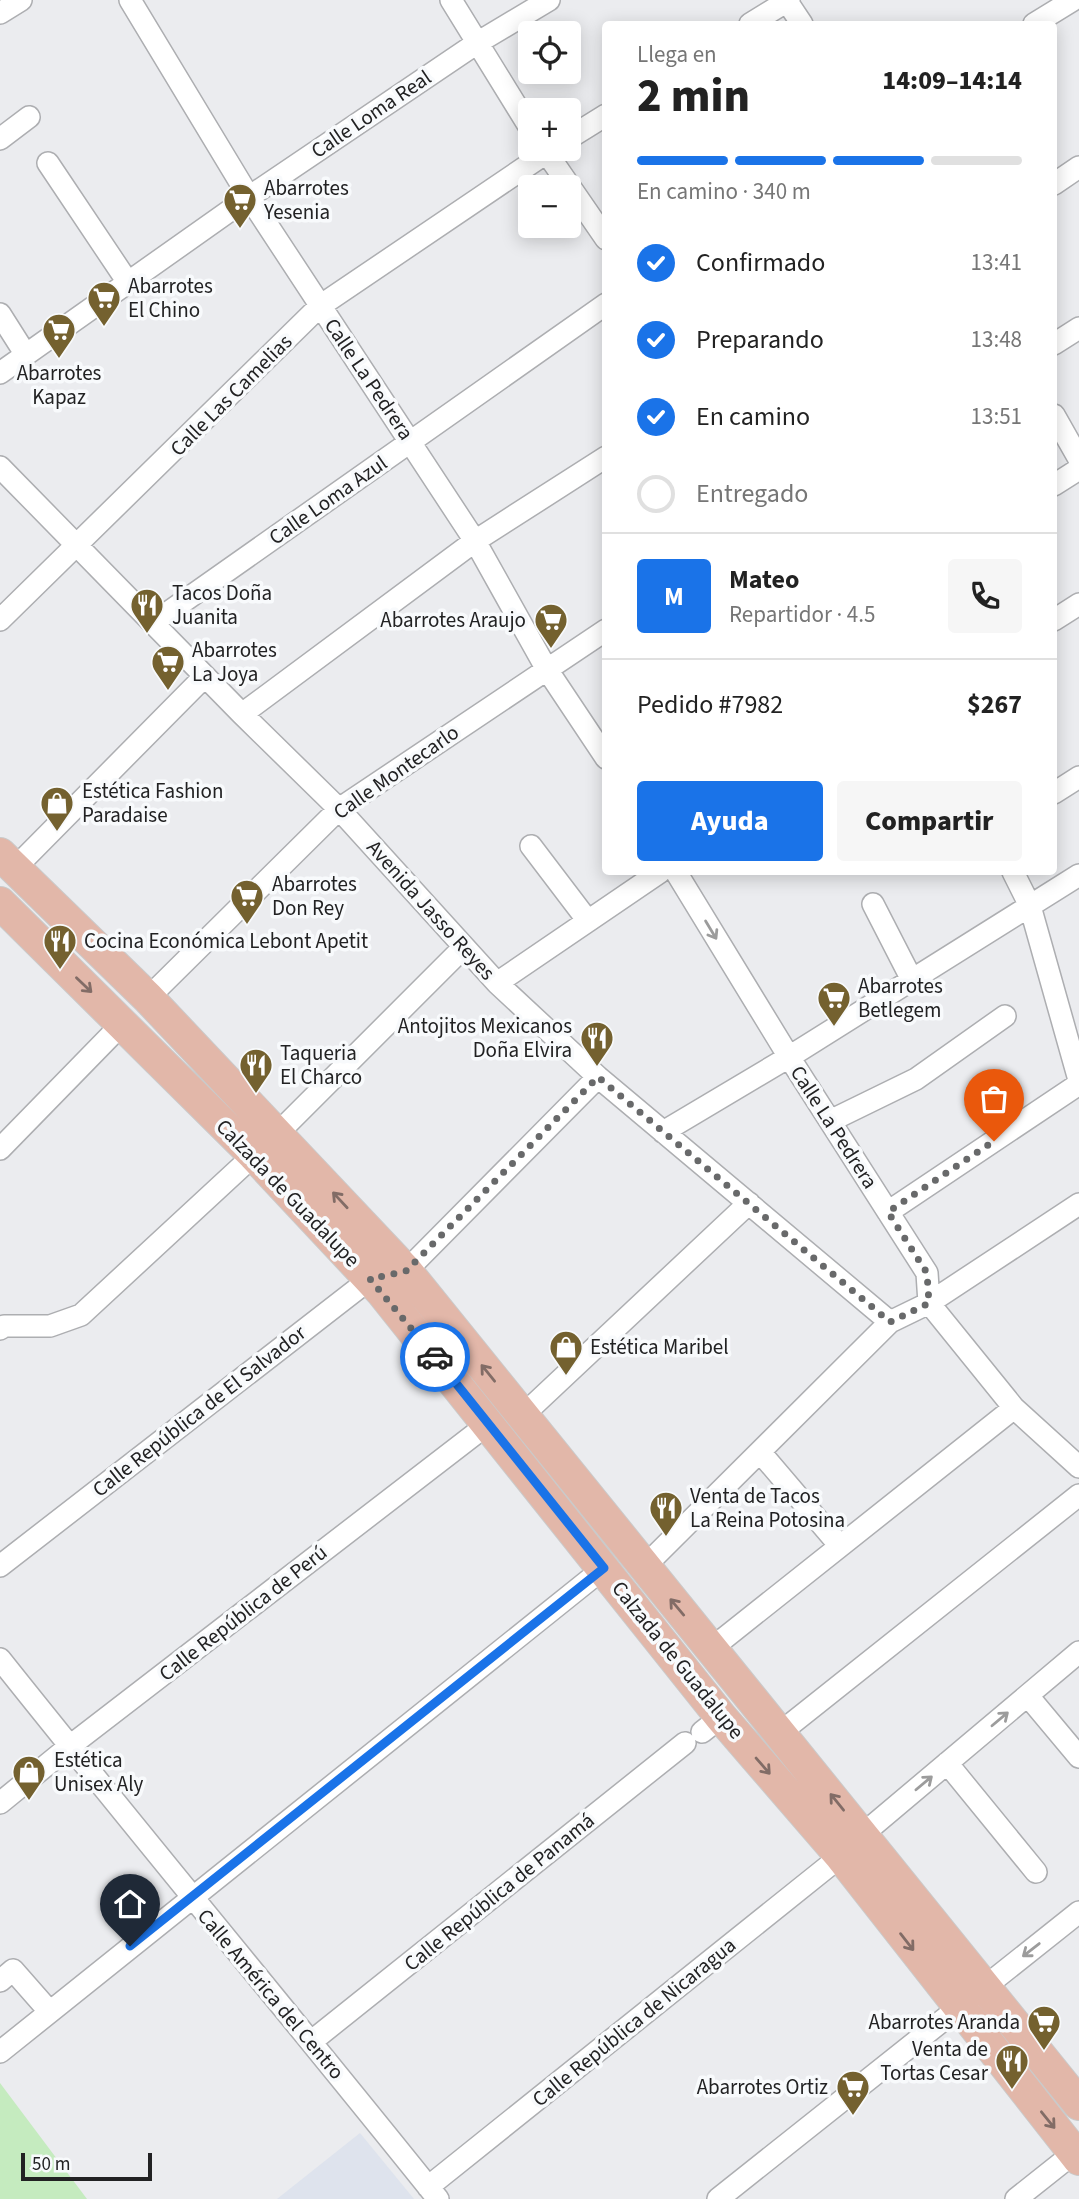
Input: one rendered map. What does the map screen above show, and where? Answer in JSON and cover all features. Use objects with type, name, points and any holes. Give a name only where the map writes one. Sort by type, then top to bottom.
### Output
[{"type":"main road","name":"Calzada de Guadalupe","points":[[8,861],[148,998],[406,1271],[1079,2104]]},
{"type":"main road","name":"Calzada de Guadalupe","points":[[0,903],[254,1155],[370,1279],[604,1568],[703,1730],[841,1857],[1077,2153]]},
{"type":"street","points":[[0,13],[21,0]]},
{"type":"street","name":"Calle La Pedrera","points":[[130,0],[249,197],[475,541],[546,668],[602,752]]},
{"type":"street","points":[[451,0],[518,109]]},
{"type":"street","name":"Calle Loma Real","points":[[0,373],[249,197],[477,43],[549,0]]},
{"type":"street","points":[[1039,21],[1073,0]]},
{"type":"street","points":[[755,21],[787,1],[800,21]]},
{"type":"street","points":[[0,139],[29,117]]},
{"type":"street","points":[[581,131],[602,117]]},
{"type":"street","name":"Calle Las Camelias","points":[[0,620],[320,306],[531,161]]},
{"type":"street","points":[[554,161],[602,233]]},
{"type":"street","points":[[48,163],[127,281]]},
{"type":"street","points":[[1057,182],[1079,167]]},
{"type":"street","name":"Calle Loma Azul","points":[[153,623],[602,307]]},
{"type":"street","points":[[0,314],[26,355]]},
{"type":"street","points":[[1057,342],[1079,328]]},
{"type":"street","points":[[1057,420],[1079,459]]},
{"type":"street","points":[[242,715],[475,541],[602,460]]},
{"type":"street","name":"Avenida Jasso Reyes","points":[[0,467],[242,715],[339,809],[463,948],[497,982],[598,1077],[890,1322]]},
{"type":"street","points":[[1057,483],[1079,469]]},
{"type":"street","points":[[1057,618],[1079,604]]},
{"type":"street","name":"Calle Montecarlo","points":[[148,998],[339,809],[602,632]]},
{"type":"street","points":[[8,861],[205,676]]},
{"type":"street","points":[[1057,791],[1079,777]]},
{"type":"street","points":[[531,846],[588,921]]},
{"type":"street","points":[[497,982],[656,875]]},
{"type":"street","name":"Calle La Pedrera","points":[[678,875],[789,1057],[927,1273],[929,1303]]},
{"type":"street","points":[[888,1212],[1079,1082],[1030,906],[1014,875]]},
{"type":"street","points":[[663,1132],[789,1057],[1079,875]]},
{"type":"street","points":[[873,904],[912,980]]},
{"type":"street","points":[[278,1133],[463,948]]},
{"type":"street","points":[[830,1121],[916,1079],[1005,1016]]},
{"type":"street","points":[[0,1149],[123,1023]]},
{"type":"street","points":[[406,1271],[598,1077]]},
{"type":"street","points":[[1,1326],[50,1326],[81,1315],[254,1155]]},
{"type":"street","points":[[522,1416],[749,1203]]},
{"type":"street","points":[[644,1567],[890,1322],[929,1303],[1079,1204]]},
{"type":"street","name":"Calle República de El Salvador","points":[[0,1566],[370,1279],[406,1271]]},
{"type":"street","points":[[929,1303],[1014,1408],[1079,1467]]},
{"type":"street","points":[[712,1648],[1014,1408]]},
{"type":"street","name":"Calle República de Perú","points":[[0,1803],[488,1424]]},
{"type":"street","points":[[760,1452],[840,1546]]},
{"type":"street","points":[[781,1732],[1079,1495]]},
{"type":"street","points":[[0,2052],[604,1568]]},
{"type":"street","points":[[863,1834],[1079,1652]]},
{"type":"street","name":"Calle América del Centro","points":[[0,1659],[191,1898],[312,2041],[433,2193]]},
{"type":"street","points":[[1028,1696],[1079,1757]]},
{"type":"street","name":"Calle República de Panamá","points":[[312,2041],[703,1730]]},
{"type":"street","points":[[947,1763],[1036,1872]]},
{"type":"street","name":"Calle República de Nicaragua","points":[[433,2193],[841,1857]]},
{"type":"street","points":[[718,2199],[1079,1912]]},
{"type":"street","points":[[0,1980],[13,1970],[49,2011]]},
{"type":"street","points":[[1016,2199],[1077,2153]]},
{"type":"shaded area","points":[[360,2133],[414,2199],[277,2199]]},
{"type":"green space","points":[[0,2083],[87,2199],[0,2199]]},
{"type":"way so far","points":[[435,1357],[370,1279],[406,1271],[598,1077],[890,1322],[929,1303],[927,1273],[888,1212],[994,1141]]},
{"type":"place","name":"Abarrotes Yesenia","points":[[240,230]]},
{"type":"place","name":"Abarrotes El Chino","points":[[104,328]]},
{"type":"place","name":"Abarrotes Kapaz","points":[[59,360]]},
{"type":"place","name":"Tacos Doña Juanita","points":[[147,635]]},
{"type":"place","name":"Abarrotes Araujo","points":[[551,650]]},
{"type":"place","name":"Abarrotes La Joya","points":[[168,692]]},
{"type":"place","name":"Estética Fashion Paradaise","points":[[57,833]]},
{"type":"place","name":"Abarrotes Don Rey","points":[[247,926]]},
{"type":"place","name":"Cocina Económica Lebont Apetit","points":[[60,971]]},
{"type":"place","name":"Abarrotes Betlegem","points":[[834,1028]]},
{"type":"place","name":"Antojitos Mexicanos Doña Elvira","points":[[597,1068]]},
{"type":"place","name":"Taqueria El Charco","points":[[256,1095]]},
{"type":"place","name":"Estética Maribel","points":[[566,1377]]},
{"type":"place","name":"Venta de Tacos La Reina Potosina","points":[[666,1538]]},
{"type":"place","name":"Estética Unisex Aly","points":[[29,1802]]},
{"type":"place","name":"Abarrotes Aranda","points":[[1044,2052]]},
{"type":"place","name":"Venta de Tortas Cesar","points":[[1012,2091]]},
{"type":"place","name":"Abarrotes Ortiz","points":[[853,2117]]},
{"type":"route","points":[[130,1946],[604,1568],[435,1357]]}]
